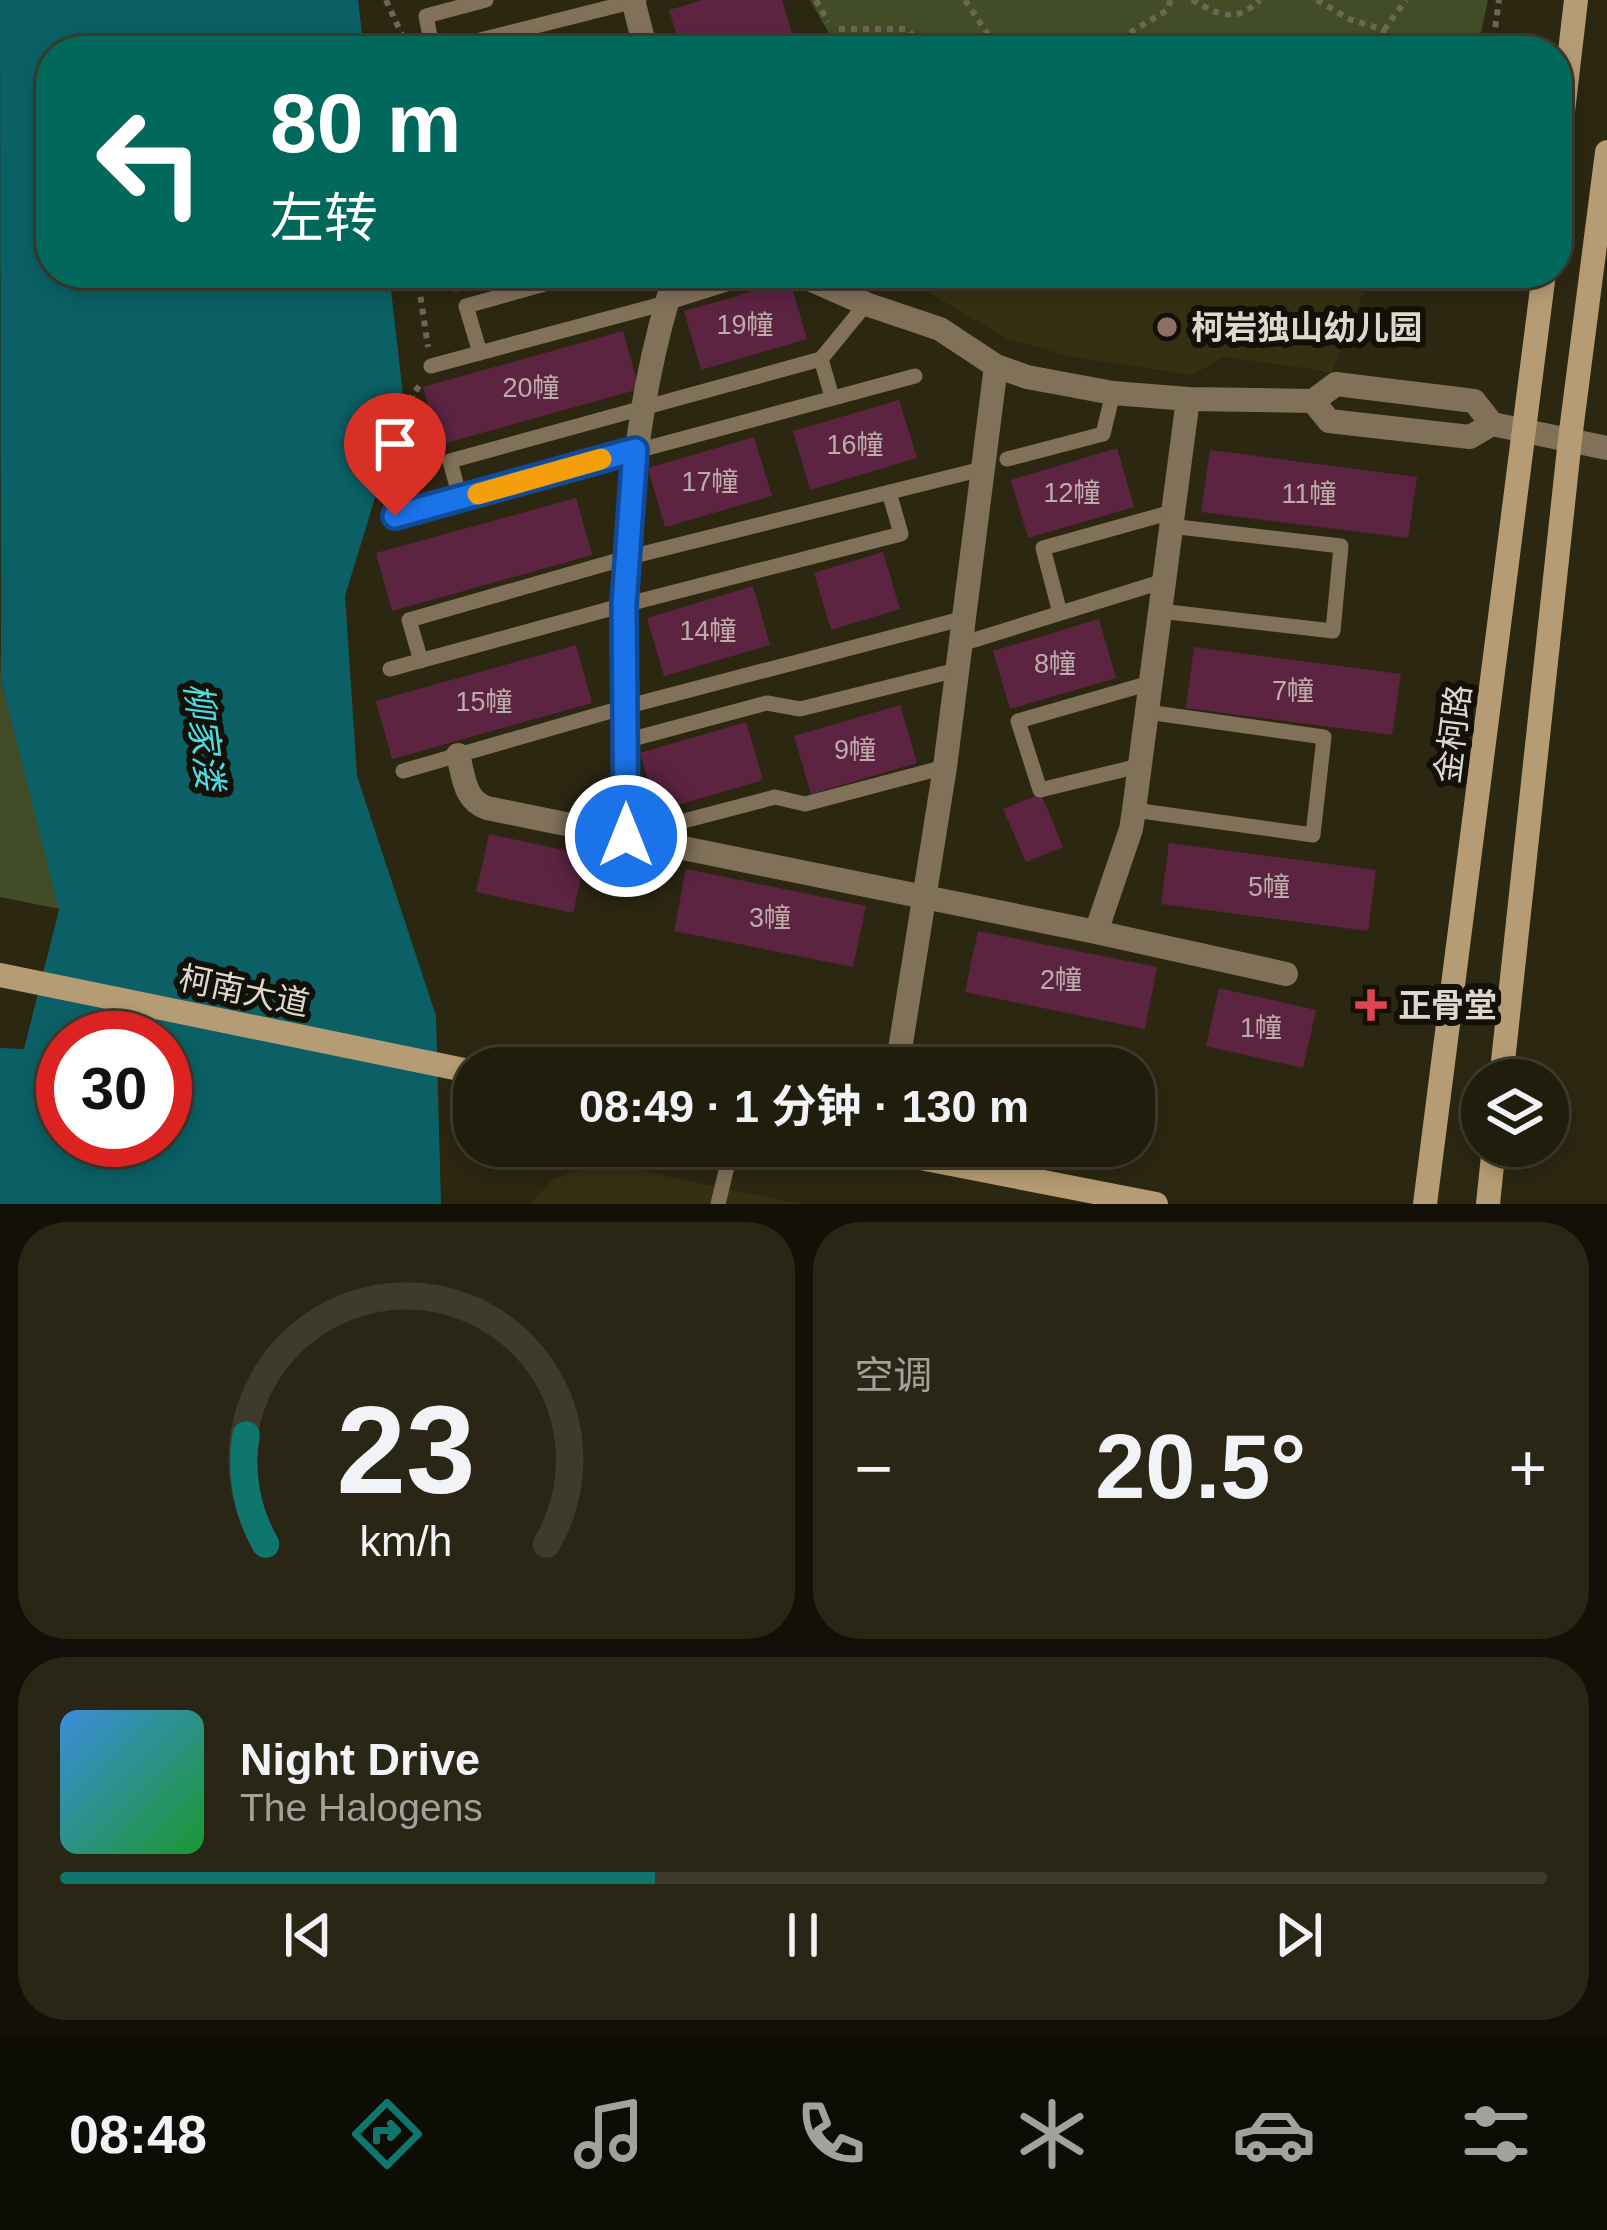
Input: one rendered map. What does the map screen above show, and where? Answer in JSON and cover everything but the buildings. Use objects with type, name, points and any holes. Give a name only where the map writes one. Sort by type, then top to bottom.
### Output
[{"type":"main road","points":[[1572,36],[1576,0]]},
{"type":"main road","points":[[1503,1059],[1570,439],[1607,152]]},
{"type":"main road","name":"金柯路","points":[[1425,1204],[1542,288]]},
{"type":"main road","name":"柯南大道","points":[[0,975],[453,1068]]},
{"type":"main road","points":[[974,1167],[1156,1204]]},
{"type":"main road","points":[[1487,1204],[1491,1167]]},
{"type":"street","points":[[635,1],[643,36]]},
{"type":"street","points":[[626,836],[626,558],[640,410],[671,288]]},
{"type":"street","points":[[830,288],[940,329],[996,366],[1027,377],[1113,393],[1188,399],[1313,401],[1336,384],[1474,401],[1492,424]]},
{"type":"street","points":[[900,1047],[965,618],[996,366]]},
{"type":"street","points":[[1096,932],[1135,810],[1188,399]]},
{"type":"street","points":[[1313,401],[1329,421],[1470,437],[1492,424],[1607,448]]},
{"type":"street","points":[[458,755],[475,804],[1286,974]]},
{"type":"lane","points":[[431,36],[426,16],[486,0]]},
{"type":"lane","points":[[495,36],[635,1]]},
{"type":"lane","points":[[480,352],[466,305],[529,288]]},
{"type":"lane","points":[[431,366],[714,288]]},
{"type":"lane","points":[[460,499],[450,461],[820,358],[866,304]]},
{"type":"lane","points":[[820,358],[832,397]]},
{"type":"lane","points":[[395,516],[915,376]]},
{"type":"lane","points":[[1007,459],[1103,434],[1113,393]]},
{"type":"lane","points":[[421,661],[409,620],[626,558],[982,469]]},
{"type":"lane","points":[[390,670],[901,534],[889,492]]},
{"type":"lane","points":[[1060,613],[1042,548],[1171,519],[1341,546],[1333,632],[1160,610]]},
{"type":"lane","points":[[626,741],[767,703],[800,709],[959,657],[1060,613],[1164,581]]},
{"type":"lane","points":[[403,771],[965,618]]},
{"type":"lane","points":[[1139,766],[1040,790],[1018,721],[1150,683]]},
{"type":"lane","points":[[1135,810],[1313,835],[1324,736],[1147,712]]},
{"type":"lane","points":[[626,836],[775,797],[805,804],[944,767]]},
{"type":"lane","points":[[718,1204],[727,1167]]},
{"type":"path","points":[[386,0],[402,36]]},
{"type":"path","points":[[964,0],[988,36]]},
{"type":"path","points":[[1124,36],[1166,11],[1171,0]]},
{"type":"path","points":[[1192,0],[1221,16],[1246,13],[1260,0]]},
{"type":"path","points":[[1317,0],[1348,19],[1384,30]]},
{"type":"path","points":[[1383,36],[1406,0]]},
{"type":"path","points":[[1494,36],[1499,0]]},
{"type":"path","points":[[827,36],[833,30],[907,28],[914,36]]},
{"type":"shaded area","name":"柯岩独山幼儿园","points":[[921,288],[1365,288],[1331,374],[1222,357],[1193,375],[1073,357],[1008,339]]},
{"type":"shaded area","points":[[586,1167],[628,1167],[801,1204],[530,1204],[553,1179]]},
{"type":"green space","points":[[810,0],[1488,0],[1480,36],[830,36]]},
{"type":"green space","points":[[0,649],[1,680],[60,909],[0,897]]},
{"type":"water","name":"柳家溇","points":[[0,0],[358,0],[362,36],[36,36],[36,288],[391,288],[404,403],[345,596],[357,776],[436,1016],[441,1204],[0,1204],[0,1048],[24,1049],[59,910],[1,680]]},
{"type":"slow traffic","points":[[478,494],[601,459]]},
{"type":"place","name":"柯岩独山幼儿园","points":[[1167,327]]},
{"type":"place","name":"正骨堂","points":[[1371,1005]]},
{"type":"route","points":[[395,516],[635,450],[624,604],[626,836]]}]
